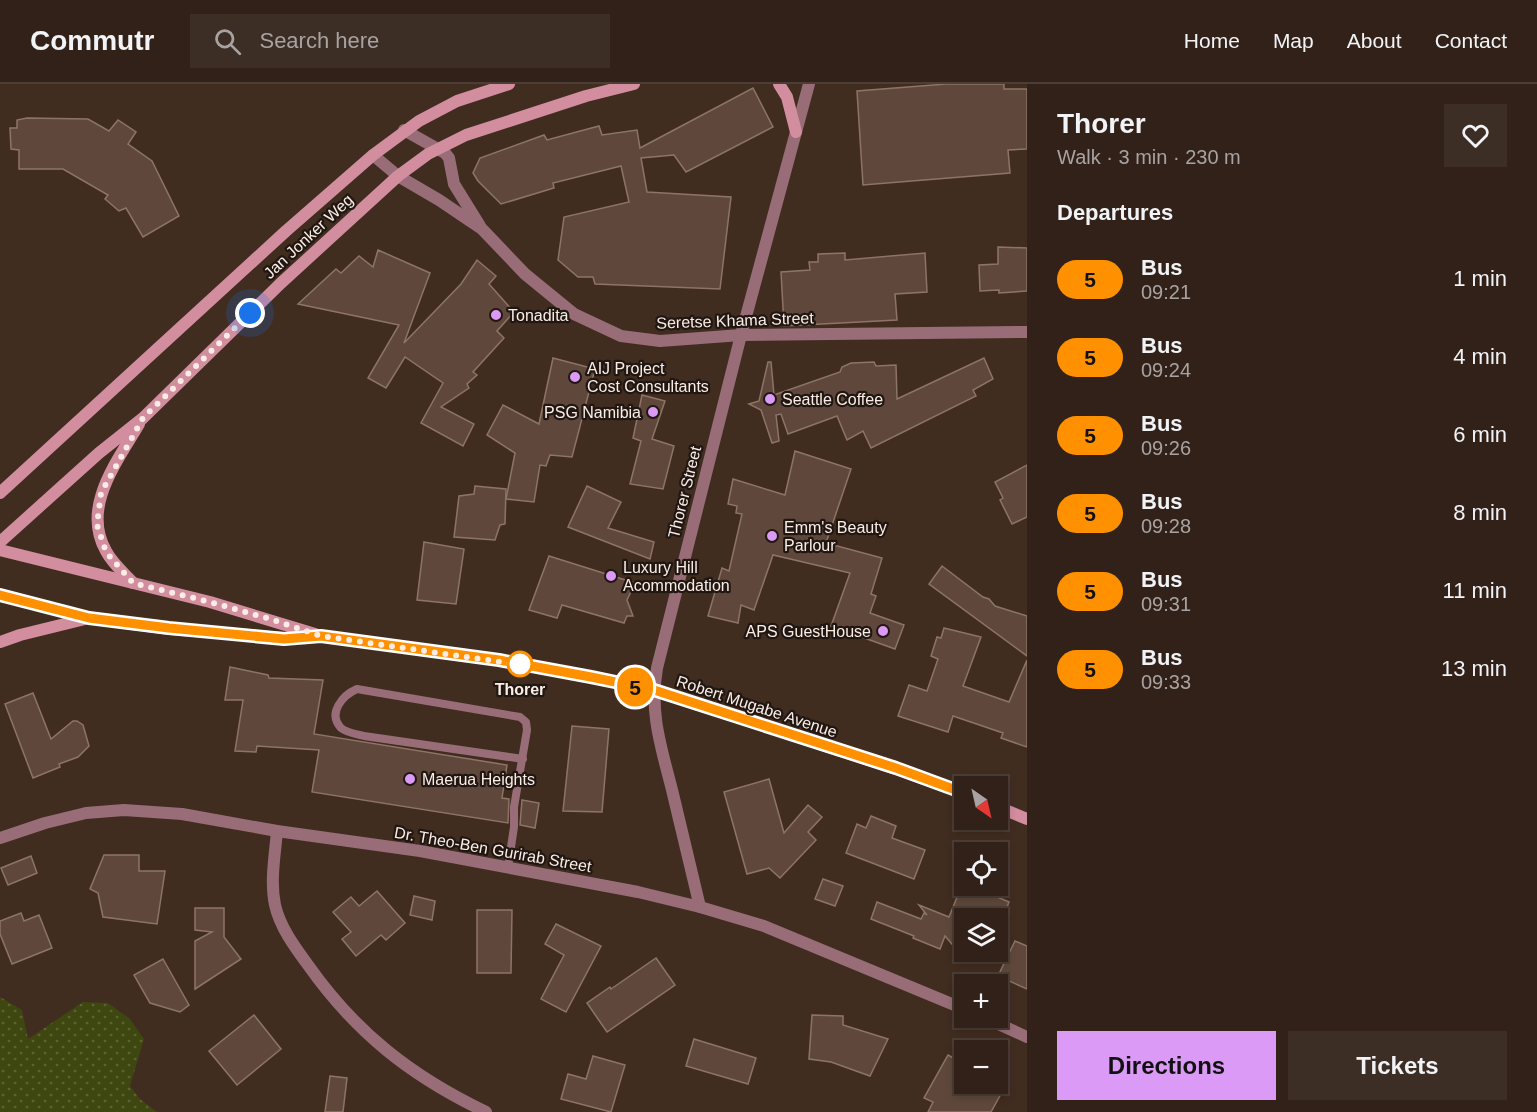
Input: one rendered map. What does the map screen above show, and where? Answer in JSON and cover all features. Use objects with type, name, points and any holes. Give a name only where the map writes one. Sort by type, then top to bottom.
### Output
[{"type":"main road","name":"Jan Jonker Weg","points":[[0,493],[285,231],[404,130],[457,101],[509,84]]},
{"type":"main road","name":"Jan Jonker Weg","points":[[0,542],[99,453],[143,418],[281,283],[398,176],[436,149],[477,132],[586,96],[634,84]]},
{"type":"main road","points":[[779,84],[787,97],[796,132]]},
{"type":"main road","points":[[133,583],[106,552],[97,525],[101,493],[143,418]]},
{"type":"main road","name":"Robert Mugabe Avenue","points":[[0,550],[210,602],[321,636],[499,660],[654,690],[896,768],[954,789]]},
{"type":"main road","name":"Robert Mugabe Avenue","points":[[0,595],[89,618],[284,639],[321,636]]},
{"type":"main road","points":[[0,642],[89,618]]},
{"type":"main road","points":[[1008,811],[1027,819]]},
{"type":"street","name":"Thorer Street","points":[[700,907],[660,740],[654,711],[654,690],[657,668],[741,335],[808,85]]},
{"type":"street","points":[[404,130],[436,149]]},
{"type":"street","name":"Seretse Khama Street","points":[[436,149],[445,153],[449,158],[454,184],[482,229],[525,274],[574,314],[621,336],[660,341],[741,335],[1027,332]]},
{"type":"street","name":"Seretse Khama Street","points":[[373,155],[398,176],[482,229]]},
{"type":"street","name":"Dr. Theo-Ben Gurirab Street","points":[[0,838],[45,823],[86,813],[124,810],[182,814],[277,831],[420,851],[638,892],[700,907],[764,926],[954,1005]]},
{"type":"street","points":[[277,831],[273,888],[275,905],[285,931],[313,972],[343,1012],[371,1039],[451,1095],[486,1112]]},
{"type":"street","points":[[1007,1028],[1027,1037]]},
{"type":"lane","points":[[508,867],[514,827],[514,807],[523,759],[527,730],[526,722],[520,717],[357,689],[345,694],[339,702],[336,713],[341,727],[350,733],[523,759]]},
{"type":"green space","points":[[0,997],[22,1010],[28,1039],[83,1002],[108,1003],[130,1019],[144,1039],[130,1086],[140,1099],[157,1112],[0,1112]]},
{"type":"building","points":[[946,84],[1004,84],[1004,89],[1027,89],[1027,149],[1008,150],[1010,173],[863,185],[857,91]]},
{"type":"building","points":[[753,88],[773,127],[686,172],[674,155],[641,158],[647,192],[731,197],[720,289],[595,284],[593,277],[578,277],[558,260],[564,217],[629,202],[621,166],[553,183],[554,188],[501,204],[473,173],[480,158],[544,135],[547,140],[599,126],[602,135],[637,130],[640,148]]},
{"type":"building","points":[[27,118],[88,119],[109,131],[118,120],[136,132],[128,144],[152,161],[179,216],[143,237],[126,208],[119,211],[105,199],[108,195],[63,169],[19,169],[19,150],[11,149],[10,128],[17,128],[17,120]]},
{"type":"building","points":[[998,247],[1027,248],[1027,291],[999,293],[999,290],[980,291],[979,265],[998,264]]},
{"type":"building","points":[[378,250],[430,273],[404,343],[461,284],[477,260],[496,276],[489,284],[514,312],[497,331],[504,338],[473,372],[477,375],[467,384],[469,388],[441,407],[474,424],[463,446],[421,423],[443,383],[405,357],[386,388],[368,378],[399,325],[298,304],[336,269],[341,273],[359,256],[373,267]]},
{"type":"building","points":[[845,253],[845,260],[925,253],[927,292],[895,294],[897,320],[784,326],[781,272],[810,270],[809,262],[818,262],[818,254]]},
{"type":"building","points":[[553,358],[595,369],[572,457],[550,455],[546,466],[540,465],[534,502],[506,499],[515,453],[487,435],[503,405],[539,424]]},
{"type":"building","points":[[984,358],[993,379],[973,390],[976,396],[871,448],[863,431],[847,440],[837,416],[788,434],[781,414],[776,415],[779,441],[772,443],[761,410],[749,404],[759,401],[768,362],[771,362],[774,395],[840,372],[842,367],[851,363],[874,362],[876,366],[896,365],[897,399]]},
{"type":"building","points":[[642,395],[665,401],[652,439],[674,446],[663,489],[630,484],[641,441],[633,438]]},
{"type":"building","points":[[795,451],[851,469],[826,543],[882,558],[871,594],[876,596],[870,613],[904,625],[895,649],[831,626],[850,573],[773,555],[754,610],[741,605],[738,623],[708,616],[722,568],[729,571],[742,514],[736,513],[737,506],[728,504],[733,479],[785,495]]},
{"type":"building","points":[[1027,465],[1027,517],[1012,524],[1000,500],[1003,498],[995,482]]},
{"type":"building","points":[[475,486],[506,489],[505,524],[500,525],[495,540],[454,537],[459,496],[474,494]]},
{"type":"building","points":[[587,486],[621,502],[608,528],[654,542],[650,559],[568,527]]},
{"type":"building","points":[[424,542],[464,549],[456,604],[417,600]]},
{"type":"building","points":[[549,556],[635,583],[627,600],[633,616],[627,616],[624,623],[562,605],[557,618],[529,610]]},
{"type":"building","points":[[942,566],[983,597],[989,599],[995,606],[1027,616],[1027,656],[929,584]]},
{"type":"building","points":[[944,628],[981,637],[963,686],[1009,702],[1027,660],[1027,747],[1001,738],[1003,733],[953,716],[948,732],[898,716],[909,685],[927,691],[938,659],[931,656],[937,637],[941,638]]},
{"type":"building","name":"Maerua Heights","points":[[230,667],[268,675],[269,678],[323,680],[314,734],[507,765],[502,798],[509,799],[508,823],[312,792],[319,750],[257,746],[256,752],[235,751],[243,700],[225,700]]},
{"type":"building","points":[[33,693],[51,739],[73,721],[77,721],[83,725],[89,746],[78,757],[33,778],[5,704]]},
{"type":"building","points":[[572,726],[609,729],[602,812],[563,811]]},
{"type":"building","points":[[769,779],[784,833],[808,805],[822,817],[808,832],[816,840],[780,878],[769,868],[747,874],[724,792]]},
{"type":"building","points":[[522,800],[539,803],[535,828],[520,825]]},
{"type":"building","points":[[871,816],[896,826],[892,838],[925,850],[914,879],[846,853],[857,824],[866,828]]},
{"type":"building","points":[[104,855],[139,855],[139,871],[165,871],[157,924],[103,917],[98,893],[90,889]]},
{"type":"building","points":[[31,856],[37,873],[8,885],[1,868]]},
{"type":"building","points":[[823,879],[843,886],[835,906],[815,899]]},
{"type":"building","points":[[377,891],[405,923],[386,940],[381,935],[356,956],[342,939],[351,932],[333,912],[351,897],[359,906]]},
{"type":"building","points":[[414,896],[435,901],[432,920],[410,915]]},
{"type":"building","points":[[958,896],[995,896],[1009,902],[1007,908],[954,908],[954,946],[945,936],[940,949],[871,919],[877,902],[921,919],[924,913],[927,915],[919,905],[949,917]]},
{"type":"building","points":[[195,908],[224,908],[224,937],[241,959],[195,989],[195,941],[212,932],[195,930]]},
{"type":"building","points":[[477,910],[512,910],[511,973],[477,973]]},
{"type":"building","points":[[21,913],[24,921],[39,915],[52,948],[12,964],[0,934],[0,921]]},
{"type":"building","points":[[556,924],[601,946],[566,1012],[541,999],[564,955],[545,944]]},
{"type":"building","points":[[1015,941],[1027,946],[1027,989],[1008,980],[1008,974],[999,974],[1005,962],[1008,962],[1008,955]]},
{"type":"building","points":[[656,958],[675,985],[607,1032],[587,1003]]},
{"type":"building","points":[[163,959],[189,1005],[180,1012],[150,1003],[134,975]]},
{"type":"building","points":[[254,1015],[281,1049],[237,1085],[209,1051]]},
{"type":"building","points":[[812,1015],[843,1016],[843,1025],[888,1039],[870,1076],[831,1062],[809,1059]]},
{"type":"building","points":[[694,1039],[756,1058],[748,1084],[686,1066]]},
{"type":"building","points":[[948,1055],[954,1058],[954,1094],[1001,1094],[991,1112],[928,1112],[933,1102],[924,1098]]},
{"type":"building","points":[[593,1056],[625,1065],[611,1112],[561,1099],[568,1074],[586,1079]]},
{"type":"building","points":[[330,1076],[347,1078],[343,1112],[325,1112]]},
{"type":"bus line","name":"5","points":[[0,595],[89,618],[284,639],[321,636],[499,660],[591,677],[654,690],[896,768],[954,789]]},
{"type":"place","name":"Tonadita","points":[[496,315]]},
{"type":"place","name":"AIJ Project Cost Consultants","points":[[575,377]]},
{"type":"place","name":"Seattle Coffee","points":[[770,399]]},
{"type":"place","name":"PSG Namibia","points":[[653,412]]},
{"type":"place","name":"Emm's Beauty Parlour","points":[[772,536]]},
{"type":"place","name":"Luxury Hill Acommodation","points":[[611,576]]},
{"type":"place","name":"APS GuestHouse","points":[[883,631]]},
{"type":"place","name":"Thorer","points":[[520,664]]},
{"type":"place","name":"Maerua Heights","points":[[410,779]]},
{"type":"route","points":[[250,313],[143,418],[101,493],[97,525],[106,552],[133,583],[210,602],[321,636],[522,665],[520,664]]}]
